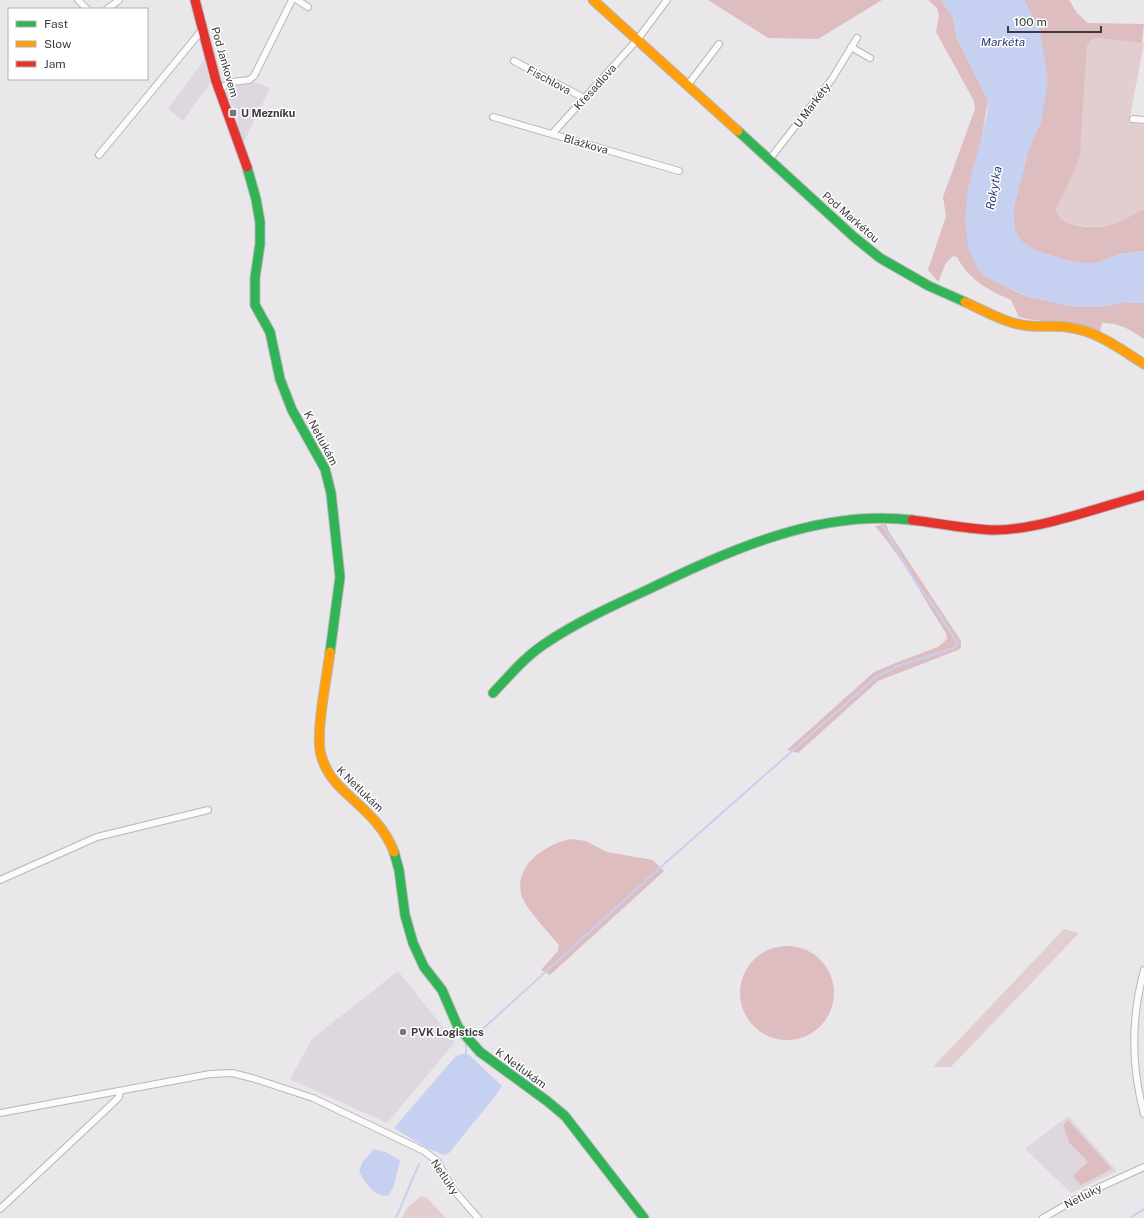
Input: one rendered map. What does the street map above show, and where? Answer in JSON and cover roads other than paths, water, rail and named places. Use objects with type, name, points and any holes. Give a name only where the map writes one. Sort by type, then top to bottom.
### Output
[{"type":"street","points":[[78,0],[86,8]]},
{"type":"street","points":[[108,8],[119,0]]},
{"type":"street","name":"Pod Jankovem","points":[[195,0],[219,89],[244,158],[256,199],[260,222],[260,244],[255,278],[254,299]]},
{"type":"street","points":[[219,89],[232,82],[249,80],[254,76],[292,0]]},
{"type":"street","points":[[297,0],[308,7]]},
{"type":"street","name":"Pod Markétou","points":[[593,0],[769,160],[880,258],[929,286],[1009,321],[1030,326],[1062,326],[1085,331],[1102,338],[1144,364]]},
{"type":"street","name":"Křesadlova","points":[[552,134],[637,40],[661,3],[667,0]]},
{"type":"street","points":[[99,155],[202,30]]},
{"type":"street","name":"U Markéty","points":[[769,160],[832,79],[857,38]]},
{"type":"street","points":[[687,86],[719,44]]},
{"type":"street","points":[[851,47],[870,58]]},
{"type":"street","name":"Fischlova","points":[[514,61],[584,98]]},
{"type":"street","name":"Blažkova","points":[[493,117],[679,171]]},
{"type":"street","points":[[1133,119],[1144,120]]},
{"type":"street","name":"K Netlukám","points":[[254,299],[257,310],[270,332],[280,379],[287,398],[302,430],[325,469],[331,493],[340,577],[319,736],[323,765],[334,782],[371,814],[389,841],[400,870],[406,920],[411,940],[424,966],[445,995],[450,1012],[457,1027],[491,1061],[552,1104],[570,1120],[641,1217]]},
{"type":"street","points":[[493,693],[530,654],[574,626],[690,569],[764,540],[836,521],[868,517],[992,530],[1018,528],[1044,523],[1144,495]]},
{"type":"street","points":[[0,880],[97,837],[208,810]]},
{"type":"street","points":[[1144,970],[1135,1013],[1134,1052],[1140,1097],[1144,1114]]},
{"type":"street","name":"Netluky","points":[[0,1113],[210,1074],[232,1073],[313,1098],[424,1151],[437,1161],[452,1188],[478,1218]]},
{"type":"street","points":[[0,1209],[113,1103],[119,1097],[120,1091]]},
{"type":"street","name":"Netluky","points":[[1043,1218],[1083,1195],[1144,1167]]},
{"type":"water","name":"Markéta","points":[[941,0],[1024,0],[1040,30],[1048,81],[1041,121],[1029,148],[1013,210],[1015,230],[1021,241],[1034,250],[1068,261],[1086,264],[1100,262],[1119,254],[1144,251],[1144,303],[1125,302],[1099,307],[1076,307],[1026,296],[983,275],[977,268],[968,248],[965,221],[968,189],[987,115],[988,100],[957,38],[953,17]]},
{"type":"water","points":[[461,1054],[468,1054],[502,1086],[449,1153],[444,1155],[427,1148],[394,1128],[455,1057]]},
{"type":"water","points":[[374,1149],[385,1152],[400,1160],[394,1185],[389,1195],[384,1196],[375,1192],[367,1184],[359,1171],[363,1161]]},
{"type":"waterway","points":[[474,1037],[654,873],[876,677],[898,666],[954,648],[957,643],[936,609],[915,581],[880,521]]},
{"type":"waterway","points":[[466,1045],[466,1056]]},
{"type":"waterway","points":[[396,1218],[419,1164]]},
{"type":"waterway","points":[[1130,1218],[1144,1209]]},
{"type":"place","name":"U Mezníku","points":[[233,113]]},
{"type":"place","name":"PVK Logistics","points":[[403,1032]]},
{"type":"water label","name":"Rokytka","points":[[994,188]]}]
